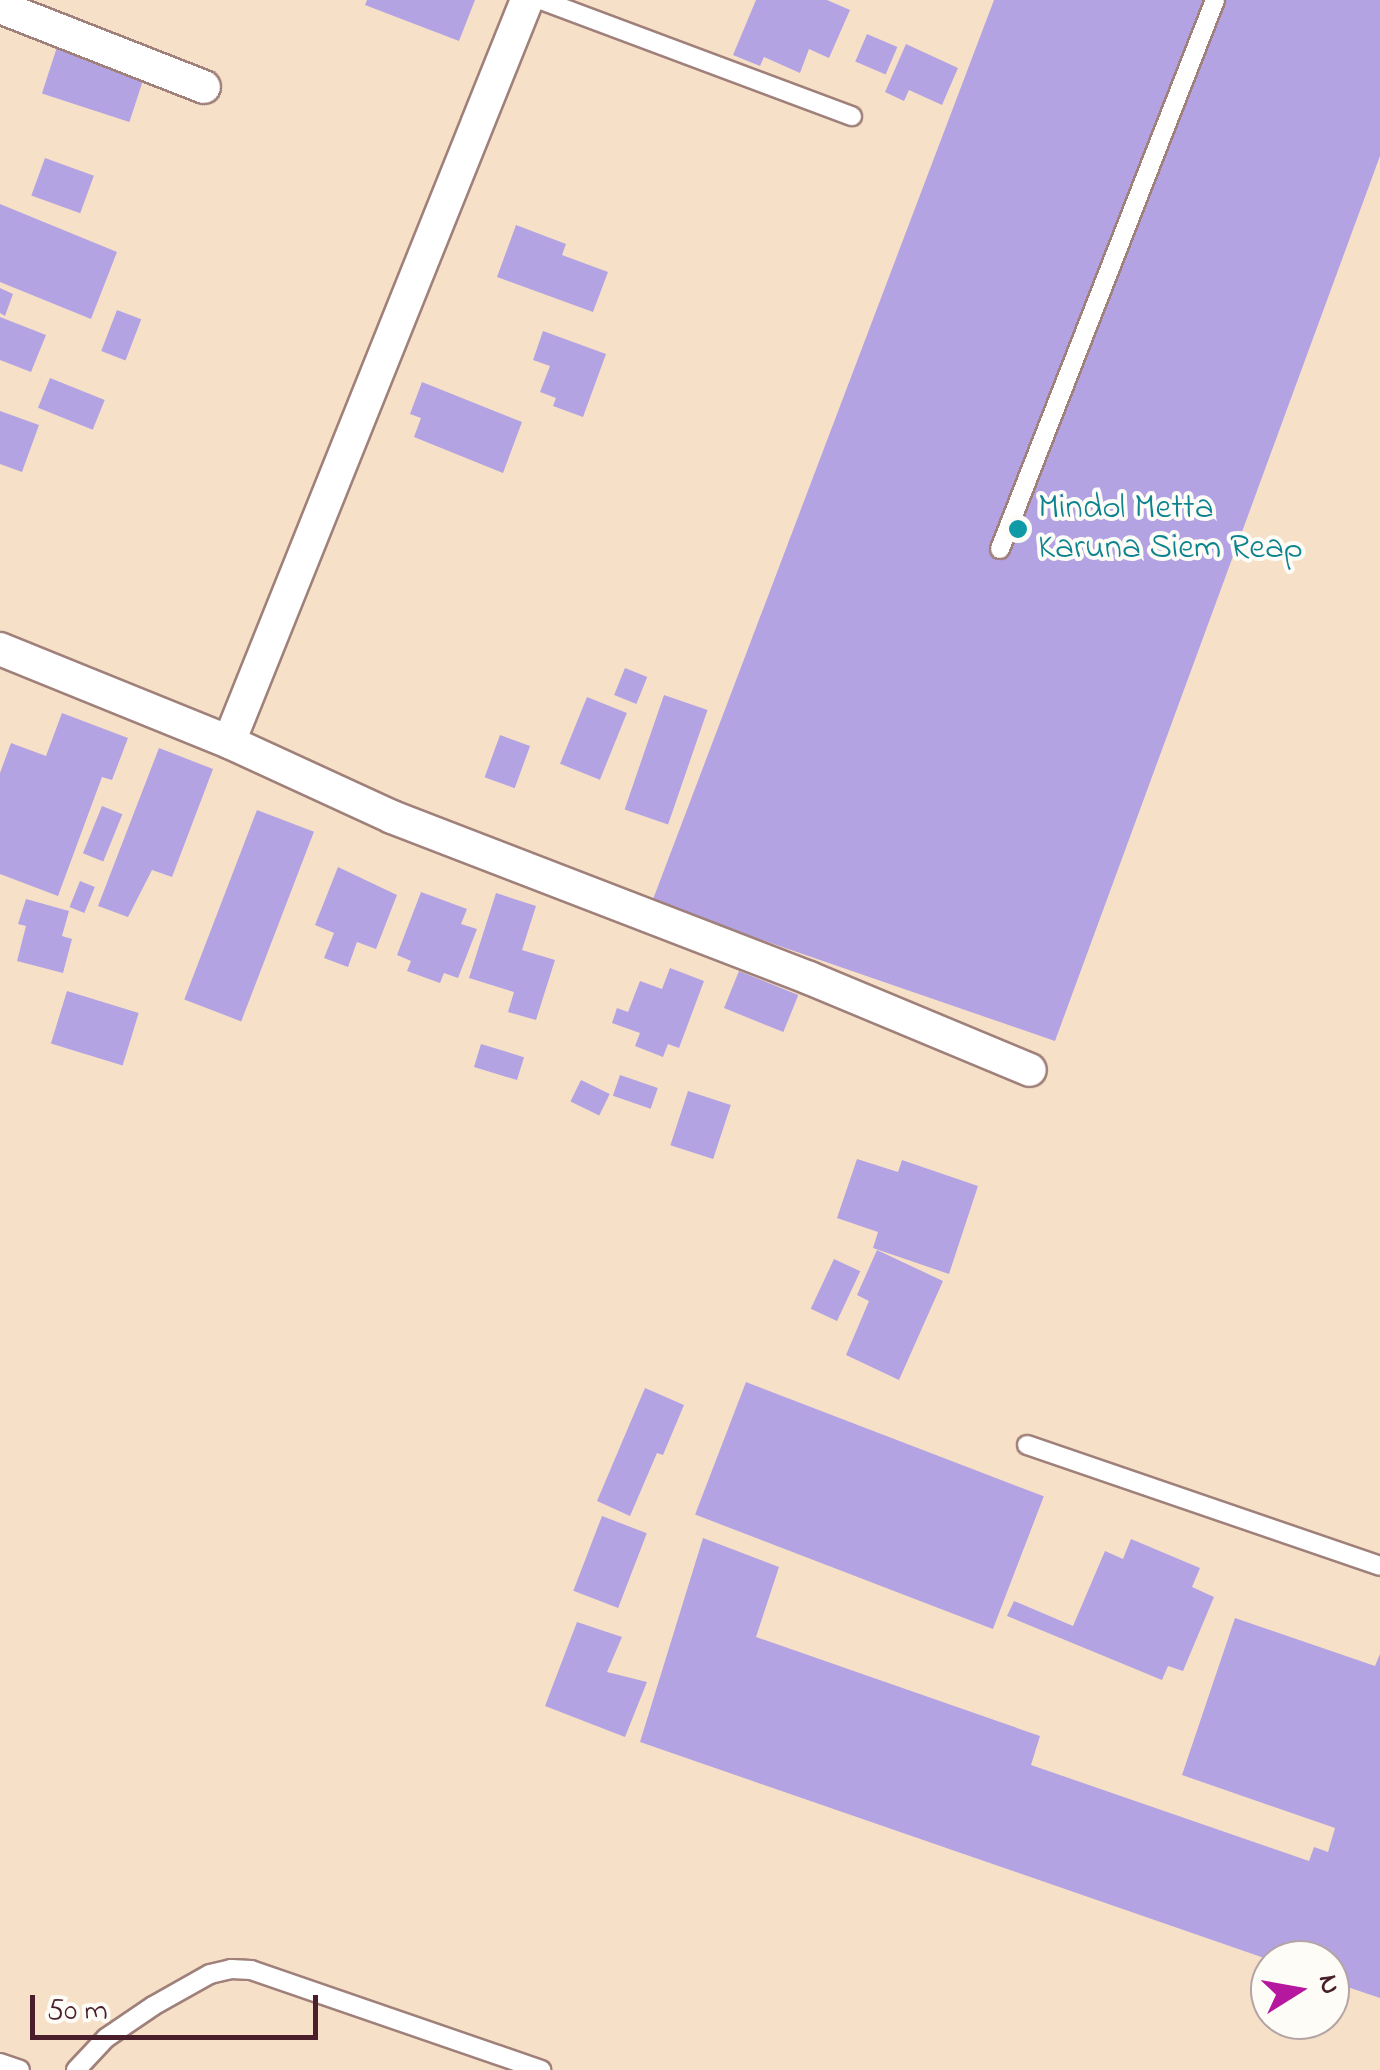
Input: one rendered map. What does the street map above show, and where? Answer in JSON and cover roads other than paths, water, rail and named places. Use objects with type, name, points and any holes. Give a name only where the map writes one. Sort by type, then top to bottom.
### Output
[{"type":"street","points":[[229,742],[528,0]]},
{"type":"street","points":[[0,7],[204,86]]},
{"type":"street","points":[[0,649],[229,742],[392,817],[809,978],[1030,1070]]},
{"type":"lane","points":[[541,0],[852,116]]},
{"type":"lane","points":[[1000,549],[1215,0]]},
{"type":"lane","points":[[1026,1445],[1380,1566]]},
{"type":"lane","points":[[76,2070],[106,2038],[153,2006],[210,1974],[231,1969],[250,1970],[542,2070]]},
{"type":"lane","points":[[0,2063],[20,2070]]},
{"type":"place","name":"Mindol Metta Karuna Siem Reap","points":[[1018,529]]}]
